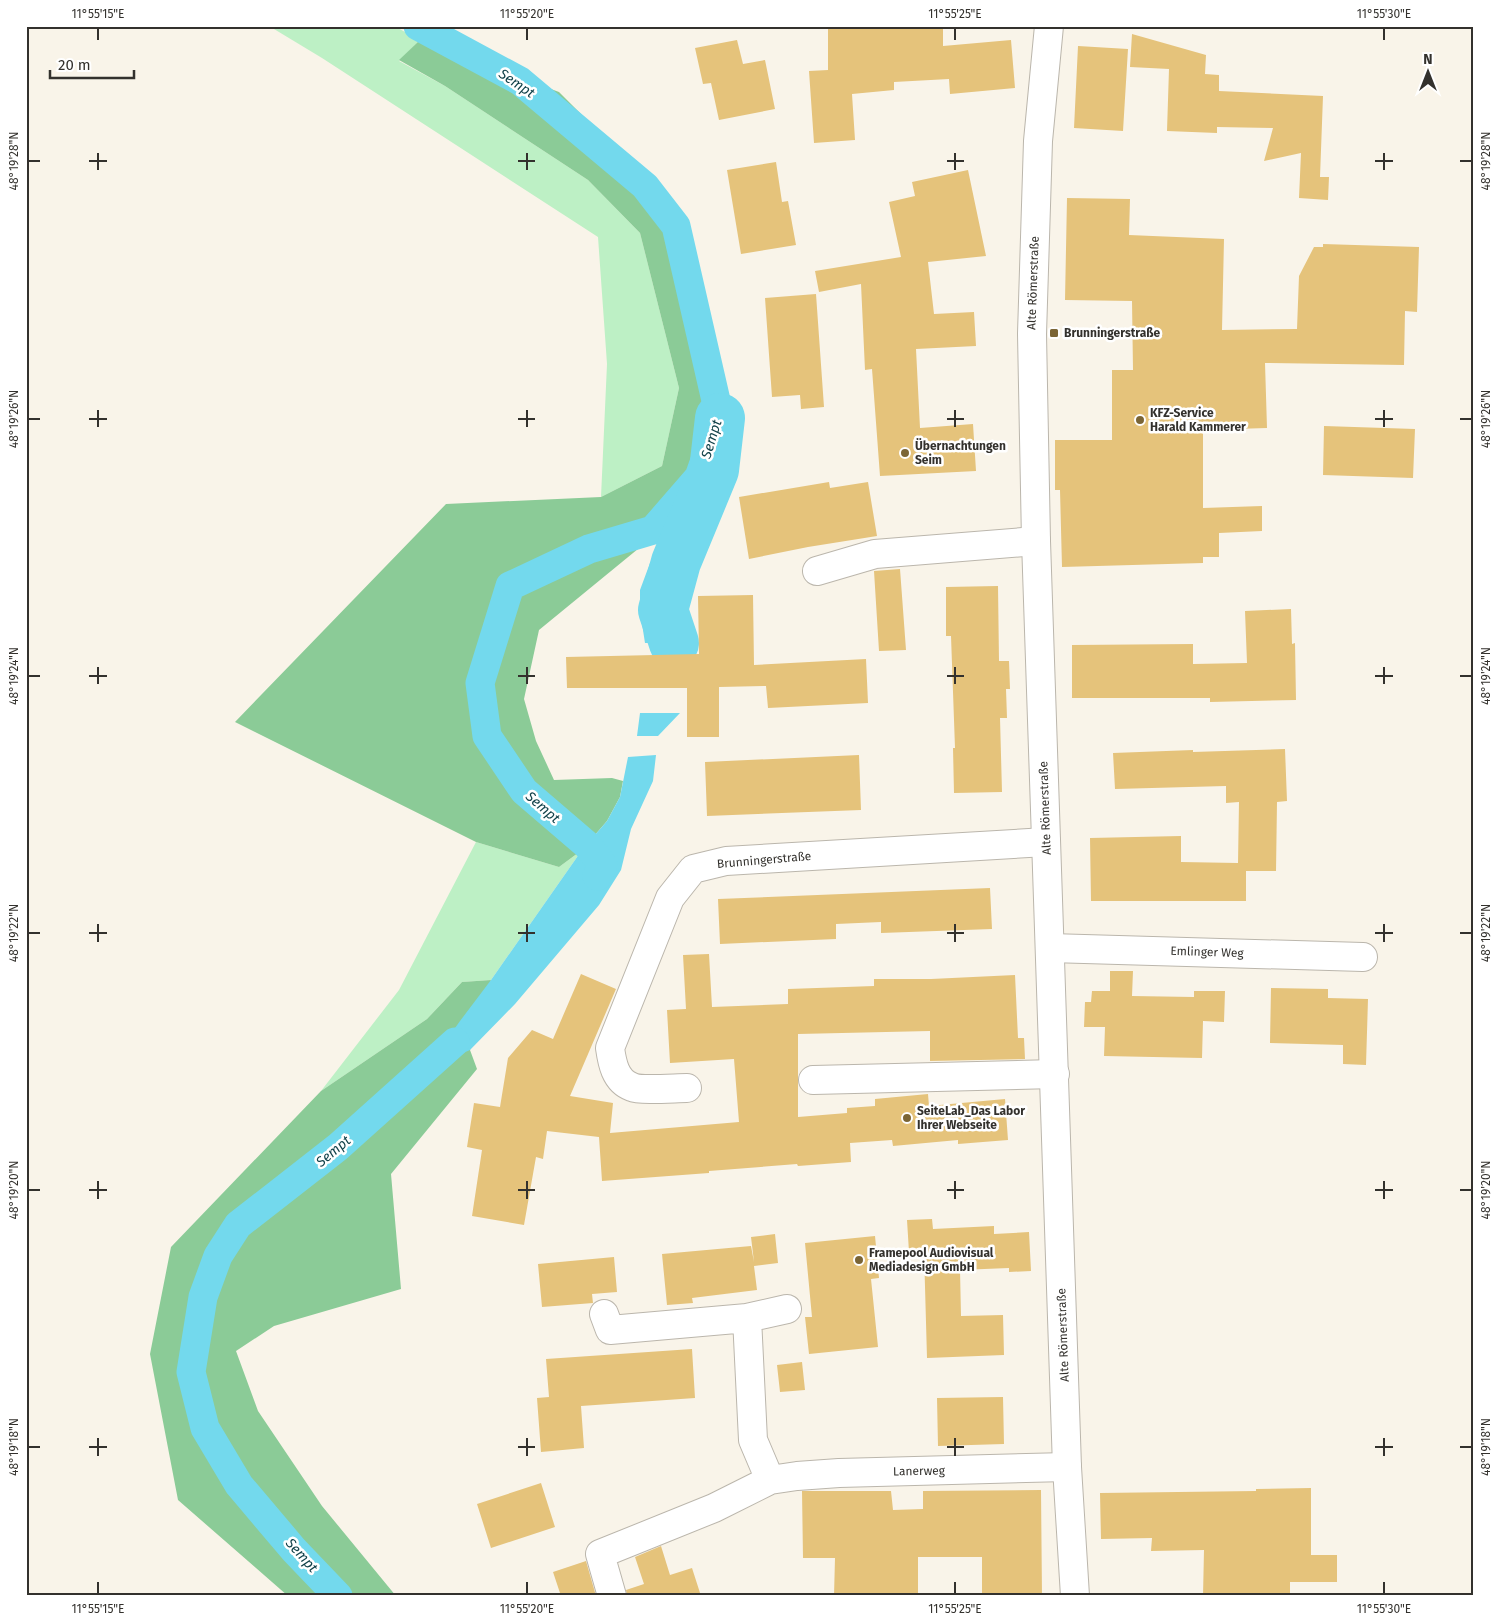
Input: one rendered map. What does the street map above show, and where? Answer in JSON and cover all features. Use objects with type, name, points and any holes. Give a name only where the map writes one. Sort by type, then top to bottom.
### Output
[{"type":"street","name":"Alte Römerstraße","points":[[1050,26],[1038,141],[1032,320],[1036,541],[1067,1467],[1075,1596]]},
{"type":"street","points":[[817,571],[875,554],[1036,541]]},
{"type":"street","name":"Brunningerstraße","points":[[687,1088],[632,1087],[618,1077],[612,1062],[610,1048],[670,898],[693,869],[726,861],[1046,842]]},
{"type":"street","name":"Emlinger Weg","points":[[1050,948],[1363,957]]},
{"type":"street","points":[[813,1080],[1055,1074]]},
{"type":"street","points":[[604,1314],[610,1330],[747,1318],[786,1310]]},
{"type":"street","points":[[747,1318],[753,1440],[770,1480]]},
{"type":"street","name":"Lanerweg","points":[[612,1596],[600,1554],[714,1508],[770,1480],[839,1473],[1067,1467]]},
{"type":"green space","points":[[269,26],[394,26],[420,40],[399,61],[445,86],[588,180],[640,233],[679,388],[662,466],[601,497],[607,364],[598,237],[322,58]]},
{"type":"green space","points":[[420,40],[559,92],[653,186],[730,413],[727,481],[644,544],[539,630],[524,699],[536,741],[554,780],[612,778],[623,781],[620,797],[607,821],[582,850],[559,867],[476,842],[235,722],[446,504],[601,497],[662,466],[679,388],[640,233],[588,180],[445,86],[399,60]]},
{"type":"green space","points":[[476,842],[559,867],[582,850],[491,980],[462,982],[427,1019],[321,1091],[399,990]]},
{"type":"green space","points":[[491,980],[470,1050],[477,1069],[391,1174],[401,1289],[274,1326],[236,1351],[258,1411],[322,1506],[396,1596],[288,1596],[178,1500],[150,1354],[171,1247],[321,1091],[427,1019],[462,982]]},
{"type":"water","points":[[710,482],[713,509],[691,566],[685,591],[689,618],[695,628],[696,643],[645,643],[640,611],[640,590],[650,563],[670,530]]},
{"type":"water","points":[[640,713],[680,713],[658,736],[637,736]]},
{"type":"water","points":[[656,755],[653,781],[631,829],[621,870],[599,905],[515,1004],[470,1050],[426,1069],[582,850],[607,821],[620,797],[628,757]]},
{"type":"building","points":[[828,26],[943,26],[943,46],[1011,40],[1015,88],[950,94],[949,79],[894,82],[894,90],[852,94],[855,140],[814,143],[809,71],[828,70]]},
{"type":"building","points":[[1132,34],[1206,55],[1205,74],[1219,75],[1219,91],[1323,96],[1320,177],[1329,177],[1328,200],[1299,198],[1301,153],[1264,161],[1273,128],[1217,127],[1217,133],[1167,131],[1169,69],[1130,67]]},
{"type":"building","points":[[737,40],[743,64],[765,60],[775,109],[719,120],[711,83],[703,84],[695,48]]},
{"type":"building","points":[[1078,46],[1128,49],[1123,131],[1074,128]]},
{"type":"building","points":[[776,162],[782,202],[788,201],[796,245],[741,254],[727,170]]},
{"type":"building","points":[[968,170],[986,256],[928,262],[934,314],[974,312],[976,346],[916,349],[920,428],[973,424],[976,471],[880,476],[872,369],[865,370],[861,284],[819,292],[815,271],[901,257],[889,202],[915,196],[912,182]]},
{"type":"building","points":[[1067,198],[1130,199],[1129,235],[1224,239],[1222,330],[1297,329],[1299,276],[1314,247],[1323,247],[1323,244],[1419,247],[1417,312],[1405,311],[1404,365],[1265,363],[1267,428],[1203,430],[1203,508],[1262,506],[1262,531],[1219,533],[1219,557],[1203,557],[1203,563],[1062,567],[1060,490],[1055,490],[1055,440],[1112,440],[1112,370],[1133,370],[1132,301],[1065,300]]},
{"type":"building","points":[[816,294],[824,407],[801,409],[800,395],[772,397],[765,298]]},
{"type":"building","points":[[1324,426],[1415,429],[1413,478],[1323,475]]},
{"type":"building","points":[[829,482],[830,488],[868,482],[877,536],[749,559],[739,497]]},
{"type":"building","points":[[900,569],[906,650],[879,651],[874,571]]},
{"type":"building","points":[[998,586],[999,661],[1009,661],[1010,689],[1006,689],[1007,718],[1000,718],[1002,792],[954,793],[953,748],[955,748],[951,636],[946,636],[946,587]]},
{"type":"building","points":[[753,595],[754,665],[866,659],[868,703],[768,708],[766,686],[719,687],[719,737],[687,737],[687,688],[567,688],[566,657],[699,654],[698,596]]},
{"type":"building","points":[[1291,609],[1292,644],[1295,643],[1296,700],[1210,702],[1210,698],[1072,698],[1072,645],[1193,644],[1193,664],[1247,663],[1245,611]]},
{"type":"building","points":[[1285,749],[1287,801],[1277,802],[1276,871],[1246,871],[1246,901],[1091,901],[1090,838],[1181,836],[1181,862],[1238,863],[1239,802],[1226,803],[1226,786],[1115,789],[1113,753]]},
{"type":"building","points":[[859,755],[861,810],[707,816],[705,762]]},
{"type":"building","points":[[990,888],[992,929],[881,933],[881,922],[836,924],[836,939],[720,944],[718,899]]},
{"type":"building","points":[[709,954],[712,1007],[788,1004],[788,989],[874,986],[874,979],[931,979],[1015,975],[1018,1038],[1024,1038],[1025,1059],[930,1061],[930,1031],[798,1034],[798,1117],[847,1113],[847,1108],[875,1106],[875,1099],[928,1094],[929,1106],[1005,1099],[1008,1140],[958,1144],[958,1140],[893,1146],[892,1140],[850,1143],[851,1162],[798,1166],[797,1164],[602,1181],[599,1137],[547,1131],[543,1159],[536,1157],[524,1225],[472,1216],[482,1150],[467,1147],[474,1103],[500,1107],[508,1058],[532,1030],[553,1039],[581,974],[616,989],[570,1096],[613,1103],[610,1133],[739,1122],[734,1059],[670,1063],[667,1010],[686,1009],[683,955]]},
{"type":"building","points":[[1110,971],[1133,971],[1132,996],[1194,997],[1194,991],[1225,991],[1224,1022],[1203,1021],[1202,1058],[1104,1056],[1105,1027],[1084,1027],[1085,1002],[1091,1002],[1092,991],[1110,991]]},
{"type":"building","points":[[1271,988],[1328,989],[1328,998],[1368,999],[1366,1065],[1343,1064],[1343,1045],[1270,1043]]},
{"type":"building","points":[[932,1219],[933,1229],[994,1226],[994,1234],[1029,1232],[1031,1271],[1009,1272],[1009,1268],[960,1270],[961,1316],[1003,1315],[1004,1355],[927,1358],[924,1251],[909,1252],[907,1220]]},
{"type":"building","points":[[775,1234],[778,1263],[754,1266],[757,1290],[692,1298],[693,1303],[667,1305],[662,1254],[751,1246],[754,1262],[751,1237]]},
{"type":"building","points":[[875,1236],[879,1278],[871,1279],[878,1347],[809,1354],[805,1317],[812,1317],[805,1243]]},
{"type":"building","points":[[614,1257],[617,1292],[592,1294],[593,1303],[542,1307],[538,1264]]},
{"type":"building","points":[[692,1349],[695,1398],[581,1406],[584,1448],[541,1452],[537,1398],[549,1397],[546,1359]]},
{"type":"building","points":[[802,1362],[805,1390],[780,1392],[777,1365]]},
{"type":"building","points":[[1003,1397],[1004,1444],[938,1446],[937,1398]]},
{"type":"building","points":[[541,1483],[555,1527],[491,1548],[477,1504]]},
{"type":"building","points":[[1311,1488],[1311,1555],[1337,1555],[1337,1582],[1290,1582],[1290,1596],[1203,1596],[1204,1550],[1151,1551],[1152,1538],[1101,1539],[1100,1493],[1256,1491],[1256,1489]]},
{"type":"building","points":[[1041,1490],[1042,1596],[982,1596],[982,1557],[918,1557],[918,1596],[834,1596],[835,1558],[803,1558],[802,1491],[891,1491],[893,1510],[923,1509],[923,1491]]},
{"type":"building","points":[[661,1546],[670,1575],[692,1568],[701,1596],[627,1596],[626,1590],[644,1584],[635,1557]]},
{"type":"building","points":[[586,1561],[596,1596],[561,1596],[553,1572]]},
{"type":"waterway","name":"Sempt","points":[[418,26],[520,81],[645,186],[676,226],[720,418],[699,477],[653,530],[589,549],[510,586],[480,683],[487,736],[524,791],[587,845],[603,865],[597,876]]},
{"type":"waterway","points":[[674,643],[663,610],[676,562],[714,470],[720,418]]},
{"type":"waterway","name":"Sempt","points":[[338,1596],[294,1550],[239,1485],[205,1428],[191,1372],[203,1297],[218,1256],[238,1225],[338,1147],[455,1042]]},
{"type":"place","name":"Brunningerstraße","points":[[1054,333]]},
{"type":"place","name":"KFZ-Service Harald Kammerer","points":[[1140,420]]},
{"type":"place","name":"Übernachtungen Seim","points":[[905,453]]},
{"type":"place","name":"SeiteLab_Das Labor Ihrer Webseite","points":[[907,1118]]},
{"type":"place","name":"Framepool Audiovisual Mediadesign GmbH","points":[[859,1260]]}]
